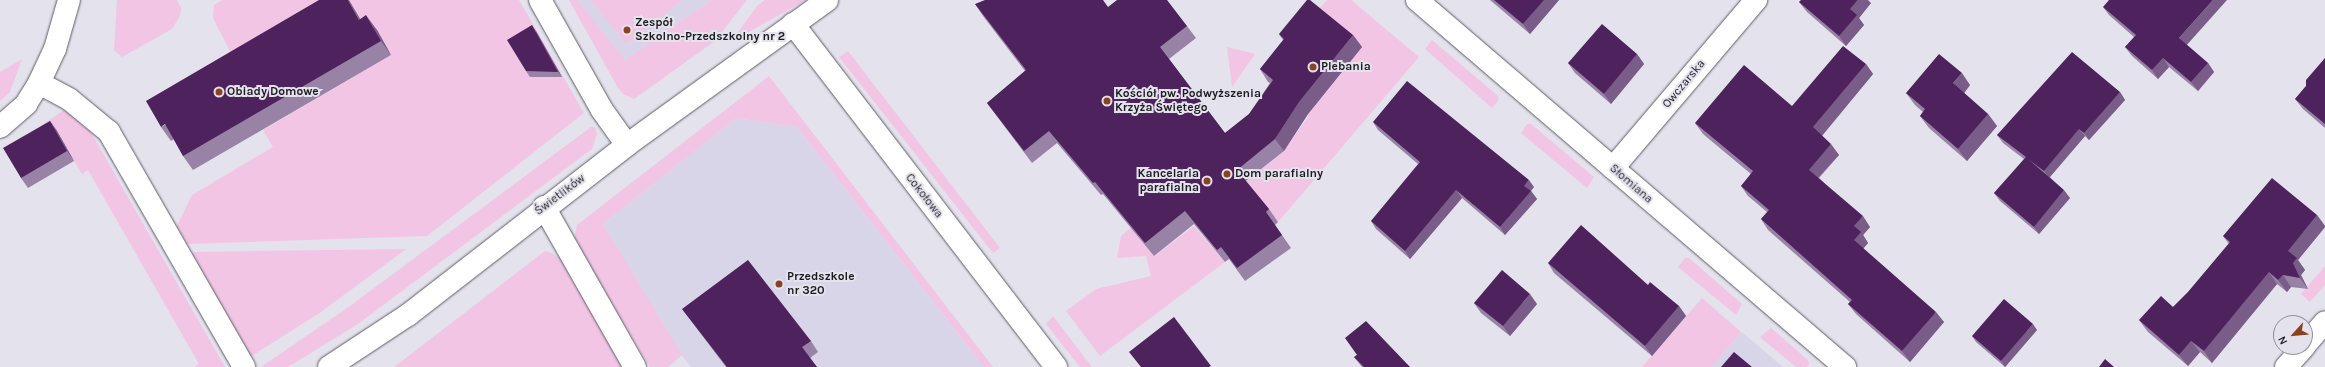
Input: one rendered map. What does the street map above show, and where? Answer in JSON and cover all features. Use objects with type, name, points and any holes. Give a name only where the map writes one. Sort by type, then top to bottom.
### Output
[{"type":"street","points":[[0,128],[26,104],[39,83],[55,50],[69,0]]},
{"type":"street","points":[[540,0],[602,110],[627,145]]},
{"type":"street","name":"Świetlików","points":[[329,367],[408,315],[544,207],[827,0]]},
{"type":"street","name":"Słomiana","points":[[1417,0],[1845,367]]},
{"type":"street","name":"Owczarska","points":[[1613,168],[1756,0]]},
{"type":"street","name":"Cokołowa","points":[[793,24],[1056,367]]},
{"type":"street","points":[[39,83],[69,99],[109,132],[244,367]]},
{"type":"street","points":[[544,207],[635,367]]},
{"type":"street","points":[[2313,336],[2325,322]]},
{"type":"street","points":[[2286,367],[2296,355]]},
{"type":"shaded area","points":[[117,0],[177,0],[181,8],[180,16],[172,29],[122,57],[114,50]]},
{"type":"shaded area","points":[[222,0],[519,0],[584,113],[427,236],[187,244],[177,226],[192,195],[273,147],[263,130],[391,55],[238,67],[213,18],[214,5]]},
{"type":"shaded area","name":"Zespół Szkolno-Przedszkolny nr 2","points":[[569,0],[711,0],[625,60]]},
{"type":"shaded area","points":[[569,0],[577,0],[625,60],[711,0],[747,0],[715,41],[634,99],[623,94],[618,88]]},
{"type":"shaded area","points":[[591,0],[682,0],[626,44]]},
{"type":"shaded area","points":[[765,0],[806,0],[731,42],[757,6]]},
{"type":"shaded area","points":[[1327,0],[1351,0],[1419,57],[1278,222],[1246,182],[1284,151],[1309,116],[1304,111],[1317,11]]},
{"type":"shaded area","points":[[1432,40],[1498,96],[1499,100],[1492,108],[1425,49]]},
{"type":"shaded area","points":[[1227,47],[1255,54],[1232,87]]},
{"type":"shaded area","points":[[848,51],[1000,248],[993,253],[839,57]]},
{"type":"shaded area","points":[[22,59],[10,92],[0,101],[0,72]]},
{"type":"shaded area","points":[[769,76],[993,367],[984,367],[797,127],[736,118],[603,224],[682,355],[668,367],[650,367],[577,246],[575,235],[577,225]]},
{"type":"shaded area","points":[[64,110],[85,122],[225,367],[194,367],[199,364],[88,170],[82,174],[74,161],[6,150]]},
{"type":"shaded area","name":"Przedszkole nr 320","points":[[736,118],[797,127],[984,367],[691,367],[673,345],[603,224]]},
{"type":"shaded area","points":[[1527,124],[1531,124],[1594,177],[1587,188],[1521,133]]},
{"type":"shaded area","points":[[591,127],[595,127],[597,134],[592,149],[358,324],[288,367],[261,367],[350,306]]},
{"type":"shaded area","points":[[1194,226],[1225,262],[1100,356],[1066,311],[1096,289],[1151,276],[1146,256],[1117,258],[1121,236],[1132,227],[1155,256]]},
{"type":"shaded area","points":[[406,249],[321,312],[250,357],[191,252]]},
{"type":"shaded area","points":[[545,251],[552,253],[563,261],[625,367],[394,367]]},
{"type":"shaded area","points":[[1685,258],[1689,258],[1742,304],[1736,315],[1678,267]]},
{"type":"shaded area","points":[[2325,266],[2325,285],[2310,302],[2301,294]]},
{"type":"shaded area","points":[[1702,298],[1741,332],[1712,367],[1642,367]]},
{"type":"shaded area","points":[[1053,316],[1092,367],[1080,367],[1046,324]]},
{"type":"shaded area","points":[[1771,328],[1808,360],[1809,364],[1807,367],[1796,367],[1760,337]]},
{"type":"shaded area","points":[[1741,332],[1749,338],[1783,367],[1712,367]]},
{"type":"building","points":[[319,0],[348,0],[359,20],[366,15],[381,41],[183,156],[165,124],[161,127],[146,101]]},
{"type":"building","points":[[985,0],[1103,0],[1108,7],[1117,0],[1167,0],[1187,26],[1160,47],[1225,133],[1249,114],[1273,80],[1260,69],[1284,39],[1279,34],[1307,0],[1310,0],[1353,35],[1299,102],[1275,139],[1237,170],[1269,209],[1266,212],[1282,235],[1237,268],[1221,247],[1217,250],[1185,211],[1145,243],[1095,182],[1093,183],[1049,131],[1024,151],[987,103],[1026,70],[975,4]]},
{"type":"building","points":[[1494,0],[1544,0],[1523,24]]},
{"type":"building","points":[[1801,0],[1858,0],[1850,9],[1857,15],[1839,36],[1799,2]]},
{"type":"building","points":[[2109,0],[2213,0],[2179,38],[2208,63],[2191,82],[2163,58],[2152,70],[2125,47],[2136,35],[2103,7]]},
{"type":"building","points":[[1602,24],[1637,54],[1604,94],[1568,63]]},
{"type":"building","points":[[532,25],[558,72],[526,71],[507,40]]},
{"type":"building","points":[[1843,46],[1866,64],[1813,127],[1831,144],[1809,170],[1863,216],[1854,226],[1861,232],[1854,240],[1936,312],[1902,351],[1848,304],[1852,300],[1761,219],[1769,210],[1741,186],[1753,171],[1695,123],[1744,65],[1792,106]]},
{"type":"building","points":[[2072,52],[2120,92],[2084,133],[2079,129],[2044,171],[2028,159],[2064,190],[2034,227],[1994,193],[2026,157],[1997,135]]},
{"type":"building","points":[[1939,54],[1962,73],[1953,83],[1988,114],[1958,149],[1920,116],[1925,109],[1906,93]]},
{"type":"building","points":[[2325,58],[2325,124],[2295,99],[2306,86],[2306,80]]},
{"type":"building","points":[[1407,81],[1529,180],[1524,186],[1531,191],[1500,227],[1456,190],[1405,251],[1371,221],[1420,162],[1373,122]]},
{"type":"building","points":[[50,121],[67,151],[21,178],[3,148]]},
{"type":"building","points":[[2272,178],[2317,215],[2288,251],[2297,258],[2293,263],[2300,278],[2283,275],[2278,280],[2269,272],[2204,351],[2191,341],[2179,355],[2139,320],[2161,296],[2173,307],[2188,292],[2230,242],[2223,236]]},
{"type":"building","points":[[1581,225],[1648,285],[1650,282],[1679,306],[1645,346],[1548,263]]},
{"type":"building","points":[[748,260],[811,341],[802,347],[817,367],[727,367],[682,309]]},
{"type":"building","points":[[1502,270],[1530,294],[1503,326],[1474,303]]},
{"type":"building","points":[[2004,299],[2033,324],[2001,361],[1972,336]]},
{"type":"building","points":[[1174,317],[1211,366],[1141,367],[1129,352]]},
{"type":"building","points":[[1366,321],[1410,367],[1364,367],[1354,357],[1357,355],[1345,338]]},
{"type":"building","points":[[1734,352],[1752,367],[1721,367]]},
{"type":"building","points":[[2105,359],[2114,367],[2099,367]]},
{"type":"place","name":"Zespół Szkolno-Przedszkolny nr 2","points":[[627,30]]},
{"type":"place","name":"Plebania","points":[[1313,67]]},
{"type":"place","name":"Obiady Domowe","points":[[219,92]]},
{"type":"place","name":"Kościół pw. Podwyższenia Krzyża Świętego","points":[[1107,101]]},
{"type":"place","name":"Dom parafialny","points":[[1227,174]]},
{"type":"place","name":"Kancelaria parafialna","points":[[1207,181]]},
{"type":"place","name":"Przedszkole nr 320","points":[[779,284]]}]
